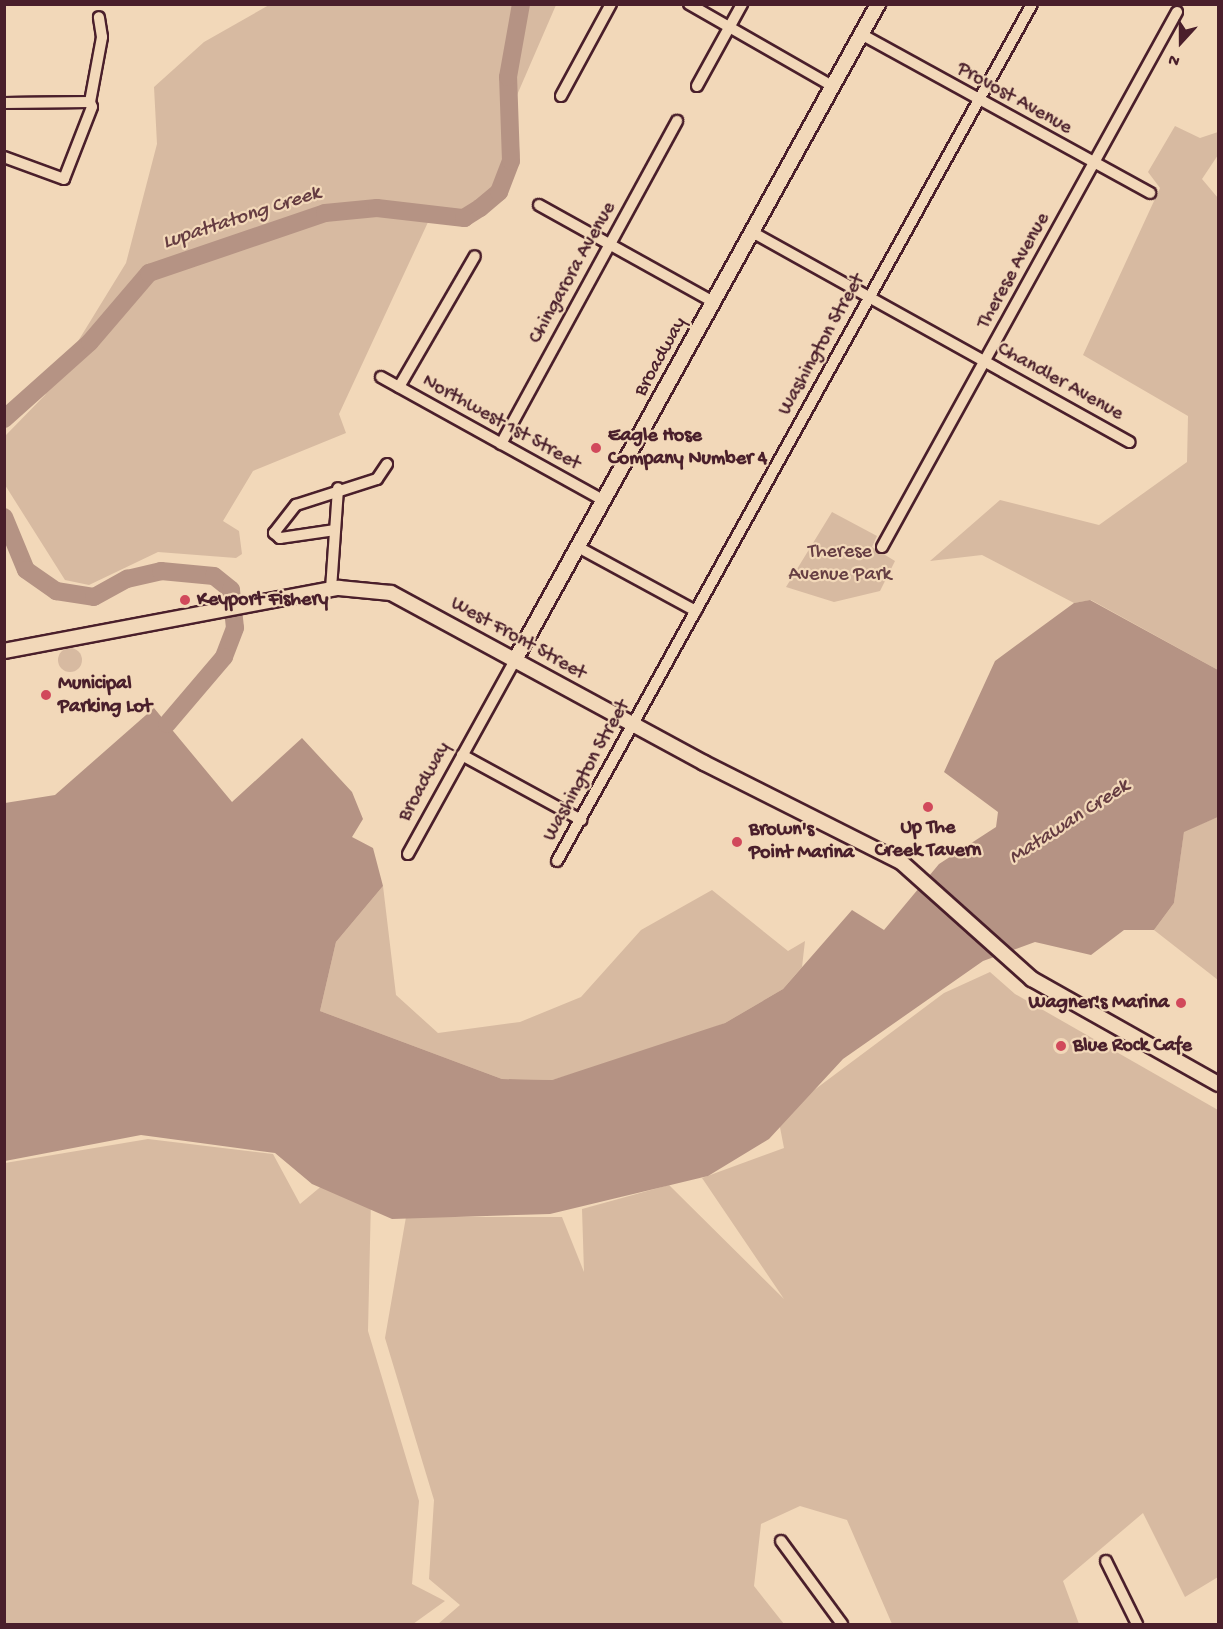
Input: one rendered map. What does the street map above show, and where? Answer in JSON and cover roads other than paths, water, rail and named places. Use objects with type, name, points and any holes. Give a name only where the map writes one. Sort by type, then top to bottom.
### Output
[{"type":"main road","name":"Broadway","points":[[515,660],[878,4]]},
{"type":"main road","name":"West Front Street","points":[[4,651],[331,589],[391,593],[633,726],[914,870],[1032,979],[1218,1084]]},
{"type":"street","points":[[561,96],[611,4]]},
{"type":"street","points":[[689,4],[832,86]]},
{"type":"street","points":[[697,86],[742,4]]},
{"type":"street","name":"Washington Street","points":[[556,861],[581,820],[1032,4]]},
{"type":"street","name":"Therese Avenue","points":[[882,547],[1177,12]]},
{"type":"street","points":[[4,157],[64,179],[90,123],[90,102],[102,38],[99,17]]},
{"type":"street","name":"Provost Avenue","points":[[861,34],[1150,193]]},
{"type":"street","points":[[4,103],[90,102]]},
{"type":"street","name":"Chingarora Avenue","points":[[501,444],[677,121]]},
{"type":"street","points":[[539,205],[713,302]]},
{"type":"street","name":"Chandler Avenue","points":[[752,232],[1130,442]]},
{"type":"street","points":[[399,387],[475,256]]},
{"type":"street","name":"Northwest 1st Street","points":[[381,377],[603,500]]},
{"type":"street","points":[[335,530],[280,538],[274,533],[296,505],[338,488],[377,479],[387,464]]},
{"type":"street","points":[[331,589],[338,488]]},
{"type":"street","points":[[578,548],[696,611]]},
{"type":"street","name":"Broadway","points":[[408,854],[515,660]]},
{"type":"street","points":[[462,755],[581,820]]},
{"type":"street","points":[[781,1541],[842,1624]]},
{"type":"street","points":[[1106,1561],[1137,1624]]},
{"type":"water","name":"Matawan Creek","points":[[1090,600],[1218,670],[1218,817],[1184,832],[1174,903],[1154,930],[1124,930],[1091,955],[1035,942],[983,961],[843,1059],[769,1139],[708,1176],[550,1214],[392,1219],[312,1184],[275,1153],[141,1135],[5,1161],[5,803],[55,795],[154,708],[232,802],[302,738],[352,792],[363,819],[352,837],[373,848],[383,886],[336,942],[320,1011],[502,1079],[552,1080],[725,1023],[783,989],[852,910],[884,930],[939,864],[996,827],[998,812],[944,772],[995,661],[1074,603]]},
{"type":"waterway","name":"Lupattatong Creek","points":[[4,419],[90,342],[149,273],[325,213],[377,208],[464,218],[480,208],[499,192],[511,161],[508,77],[521,4]]},
{"type":"waterway","name":"Lupattatong Creek","points":[[4,517],[26,570],[56,591],[94,597],[127,579],[161,571],[214,576],[231,590],[235,628],[224,657],[167,724]]},
{"type":"place","name":"Eagle Hose Company Number 4","points":[[596,448]]},
{"type":"place","name":"Keyport Fishery","points":[[185,600]]},
{"type":"place","name":"Municipal Parking Lot","points":[[46,695]]},
{"type":"place","name":"Up The Creek Tavern","points":[[928,807]]},
{"type":"place","name":"Brown's Point Marina","points":[[737,842]]},
{"type":"place","name":"Wagner's Marina","points":[[1181,1003]]},
{"type":"place","name":"Blue Rock Cafe","points":[[1061,1046]]},
{"type":"park label","name":"Therese Avenue Park","points":[[840,564]]}]
